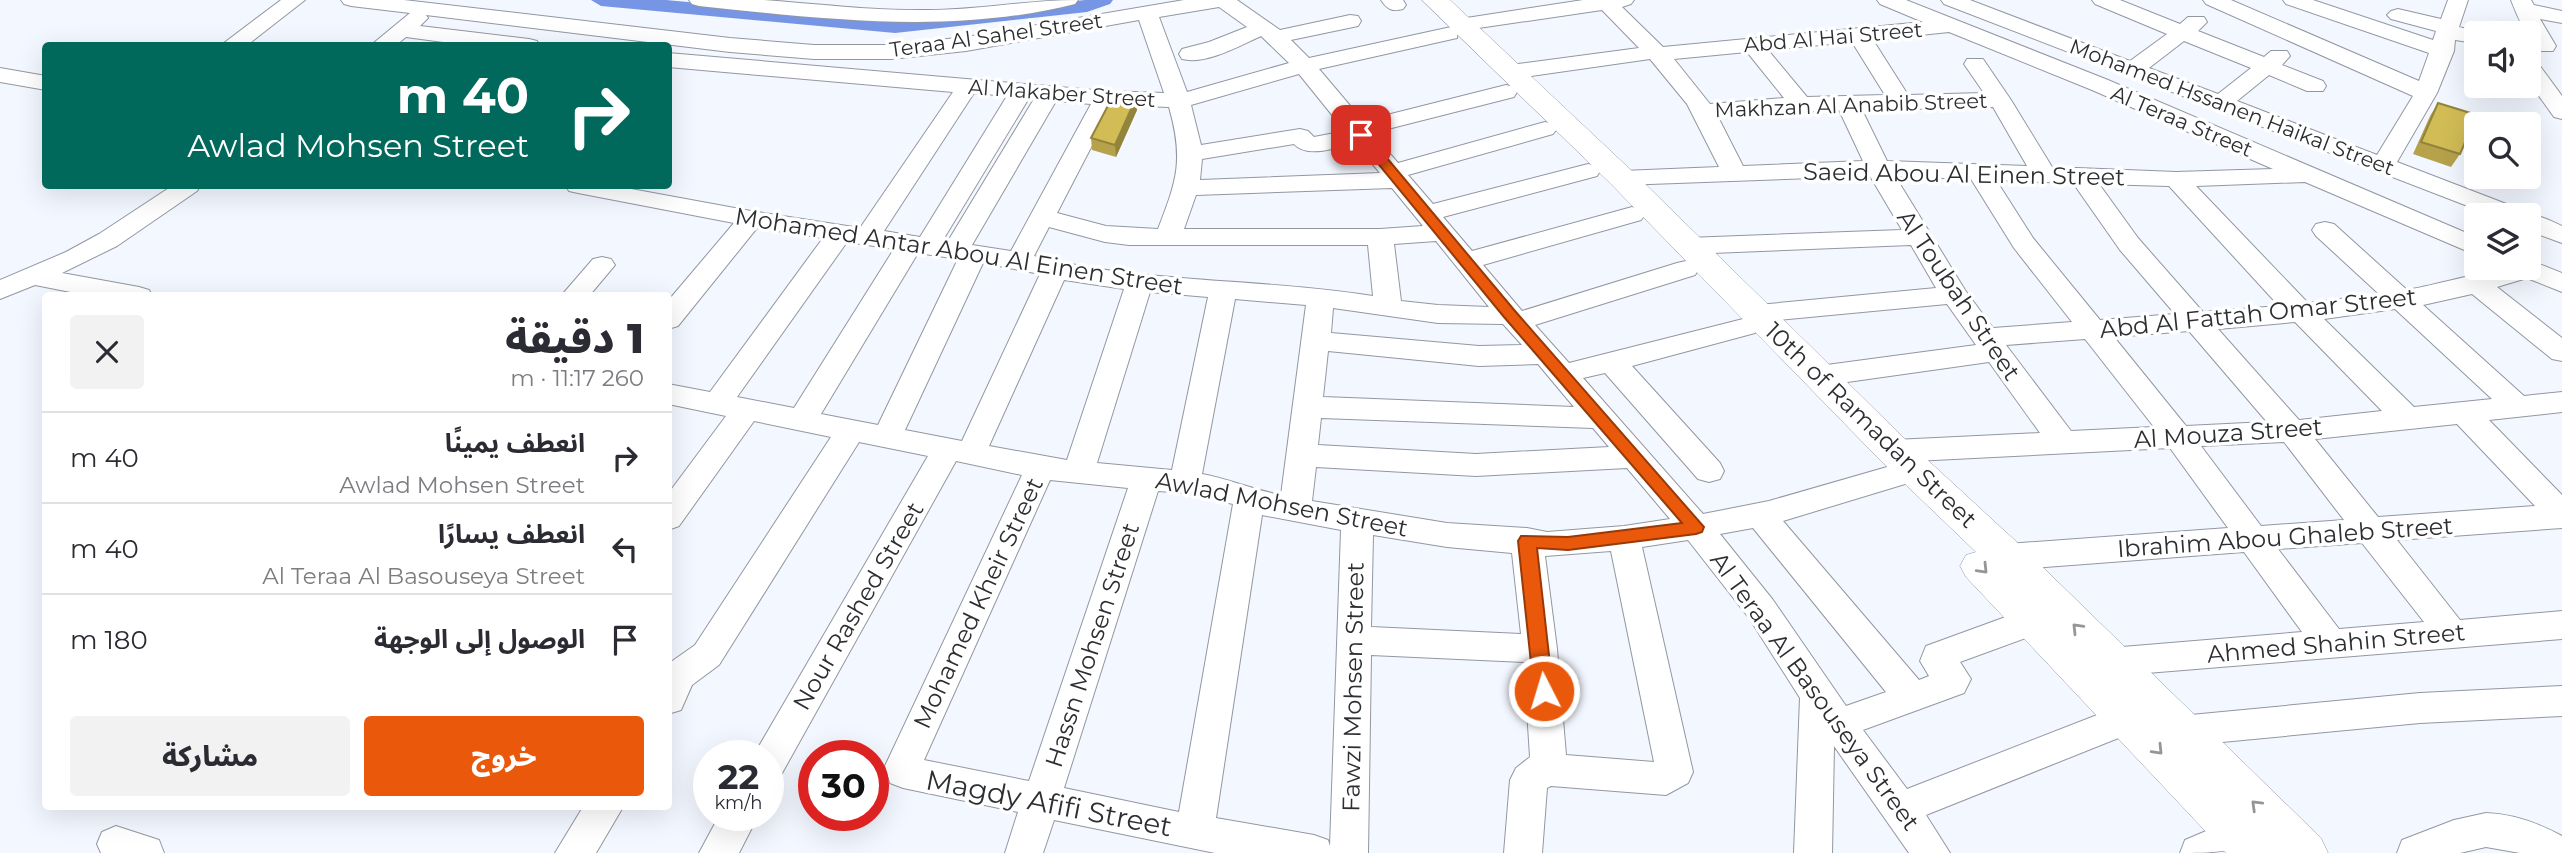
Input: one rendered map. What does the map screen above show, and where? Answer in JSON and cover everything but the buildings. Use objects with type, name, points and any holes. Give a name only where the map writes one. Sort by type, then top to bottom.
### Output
[{"type":"main road","name":"10th of Ramadan Street","points":[[1401,2],[1448,19],[1508,82],[1605,174],[1894,464],[2007,557],[2304,853]]},
{"type":"main road","name":"10th of Ramadan Street","points":[[1508,82],[1545,129],[1605,174],[1632,215],[1687,257]]},
{"type":"main road","name":"10th of Ramadan Street","points":[[1751,321],[1819,376],[2033,621],[2248,844]]},
{"type":"street","points":[[237,42],[295,0]]},
{"type":"street","name":"Teraa Al Sahel Street","points":[[351,0],[730,46],[865,52],[966,44],[1222,0]]},
{"type":"street","name":"Teraa Al Sahel Street","points":[[699,0],[922,19],[1012,12],[1068,0]]},
{"type":"street","points":[[922,19],[937,0]]},
{"type":"street","name":"Al Teraa Al Basouseya Street","points":[[1222,0],[1269,33],[1304,66],[1513,318],[1696,527],[1761,609],[1828,710],[1931,853]]},
{"type":"street","name":"Al Teraa Street","points":[[1886,0],[1954,26],[2464,242]]},
{"type":"street","name":"Mohamed Hssanen Haikal Street","points":[[1952,0],[2482,203]]},
{"type":"street","points":[[2102,0],[2315,86]]},
{"type":"street","points":[[2293,0],[2314,8],[2451,24]]},
{"type":"street","points":[[2422,0],[2451,24]]},
{"type":"street","points":[[1617,1],[1703,111],[1735,174]]},
{"type":"street","name":"Al Makaber Street","points":[[672,60],[1105,98],[1178,100],[1304,66],[1448,19],[1617,1]]},
{"type":"street","points":[[2132,70],[2219,1],[2426,93]]},
{"type":"street","points":[[2523,5],[2562,18]]},
{"type":"street","points":[[2523,5],[2545,46]]},
{"type":"street","points":[[2221,104],[2267,66],[2297,36],[2314,8]]},
{"type":"street","points":[[386,42],[428,10]]},
{"type":"street","points":[[1147,13],[1178,100],[1191,154],[1190,170],[1168,238]]},
{"type":"street","points":[[2398,15],[2451,24]]},
{"type":"street","points":[[1190,54],[1269,33],[1350,21]]},
{"type":"street","name":"Abd Al Hai Street","points":[[1191,154],[1301,136],[1308,145],[1359,133],[1508,82],[1656,53],[2008,22]]},
{"type":"street","points":[[2311,177],[2373,161],[2426,93],[2451,24]]},
{"type":"street","points":[[401,30],[497,42]]},
{"type":"street","points":[[1859,35],[1900,101]]},
{"type":"street","points":[[1753,45],[1801,104]]},
{"type":"street","points":[[1975,64],[2000,100],[2043,173]]},
{"type":"street","points":[[0,75],[42,82]]},
{"type":"street","points":[[2541,83],[2562,112]]},
{"type":"street","points":[[867,237],[967,87]]},
{"type":"street","points":[[802,420],[1022,91]]},
{"type":"street","points":[[887,436],[964,252],[1049,93]]},
{"type":"street","points":[[1019,260],[1105,98]]},
{"type":"street","name":"Makhzan Al Anabib Street","points":[[1703,111],[1801,104],[2000,100]]},
{"type":"street","name":"Al Toubah Street","points":[[1847,103],[1878,168],[1917,237],[1989,345],[2063,442]]},
{"type":"street","points":[[1184,188],[1395,176],[1545,129]]},
{"type":"street","name":"Saeid Abou Al Einen Street","points":[[1042,217],[1105,234],[1168,238],[1380,237],[1605,174],[1735,174],[1878,168],[2176,179],[2311,177]]},
{"type":"street","points":[[1978,170],[2023,242],[2178,437],[2330,644]]},
{"type":"street","points":[[2080,175],[2110,220],[2292,431],[2452,634]]},
{"type":"street","points":[[2176,179],[2301,313],[2408,419]]},
{"type":"street","points":[[0,290],[75,258],[108,240],[184,189]]},
{"type":"street","name":"Mohamed Antar Abou Al Einen Street","points":[[594,189],[751,219],[1019,260],[1055,271],[1140,283],[1321,297],[1449,317],[1513,318],[1687,257],[1917,237]]},
{"type":"street","points":[[1465,261],[1632,215]]},
{"type":"street","points":[[672,315],[751,219]]},
{"type":"street","points":[[2541,227],[2560,236],[2541,251]]},
{"type":"street","points":[[2325,230],[2519,408]]},
{"type":"street","points":[[672,510],[731,407],[840,233]]},
{"type":"street","points":[[1380,237],[1388,307]]},
{"type":"street","points":[[578,292],[602,265]]},
{"type":"street","name":"Nour Rashed Street","points":[[783,740],[960,451],[1055,271]]},
{"type":"street","points":[[2541,274],[2562,283]]},
{"type":"street","points":[[30,276],[117,292]]},
{"type":"street","name":"Abd Al Fattah Omar Street","points":[[1819,376],[1989,345],[2093,330],[2301,313],[2401,300],[2489,280]]},
{"type":"street","points":[[1078,473],[1140,283]]},
{"type":"street","points":[[2476,284],[2562,352]]},
{"type":"street","points":[[1185,482],[1223,289]]},
{"type":"street","points":[[1316,341],[1553,364],[1612,362],[1751,321],[1954,295]]},
{"type":"street","points":[[1295,510],[1321,297]]},
{"type":"street","points":[[1612,362],[1709,471]]},
{"type":"street","name":"Awlad Mohsen Street","points":[[672,395],[1041,467],[1078,473],[1185,482],[1229,491],[1249,500],[1357,521],[1447,535],[1568,544],[1624,538],[1760,515],[1894,464]]},
{"type":"street","name":"Al Mouza Street","points":[[1894,464],[2063,442],[2292,431],[2562,402]]},
{"type":"street","points":[[1308,407],[1600,418]]},
{"type":"street","points":[[2463,413],[2562,516]]},
{"type":"street","points":[[672,686],[680,673],[707,655],[851,430]]},
{"type":"street","points":[[1302,455],[1476,465],[1634,457]]},
{"type":"street","name":"Mohamed Kheir Street","points":[[909,774],[903,772],[903,766],[1041,467]]},
{"type":"street","name":"Hassn Mohsen Street","points":[[1024,853],[1147,477]]},
{"type":"street","points":[[1195,832],[1249,500]]},
{"type":"street","points":[[1760,515],[1912,697]]},
{"type":"street","name":"Ibrahim Abou Ghaleb Street","points":[[2007,557],[2562,516]]},
{"type":"street","name":"Fawzi Mohsen Street","points":[[1349,853],[1357,521]]},
{"type":"street","points":[[1523,853],[1529,780],[1546,769],[1660,779],[1666,779],[1675,772],[1624,538]]},
{"type":"street","points":[[1527,541],[1548,733],[1546,769]]},
{"type":"street","points":[[1813,853],[1814,773],[1828,710],[1912,697],[1952,683],[1952,679],[1937,661],[1938,656],[2033,621]]},
{"type":"street","name":"Ahmed Shahin Street","points":[[2110,662],[2562,625]]},
{"type":"street","points":[[1354,640],[1540,649]]},
{"type":"street","points":[[2180,731],[2420,708],[2562,701]]},
{"type":"street","points":[[1899,809],[2128,718]]},
{"type":"street","name":"Magdy Afifi Street","points":[[909,774],[1311,853]]},
{"type":"street","points":[[574,853],[602,810]]},
{"type":"street","points":[[2416,853],[2462,833],[2482,830],[2514,833],[2557,853]]},
{"type":"street","points":[[718,853],[730,831]]},
{"type":"street","points":[[2199,853],[2248,844]]},
{"type":"waterway","points":[[601,0],[895,27],[1087,6],[1103,0]]},
{"type":"route","points":[[1361,135],[1510,314],[1696,527],[1568,544],[1527,541],[1544,691]]}]
